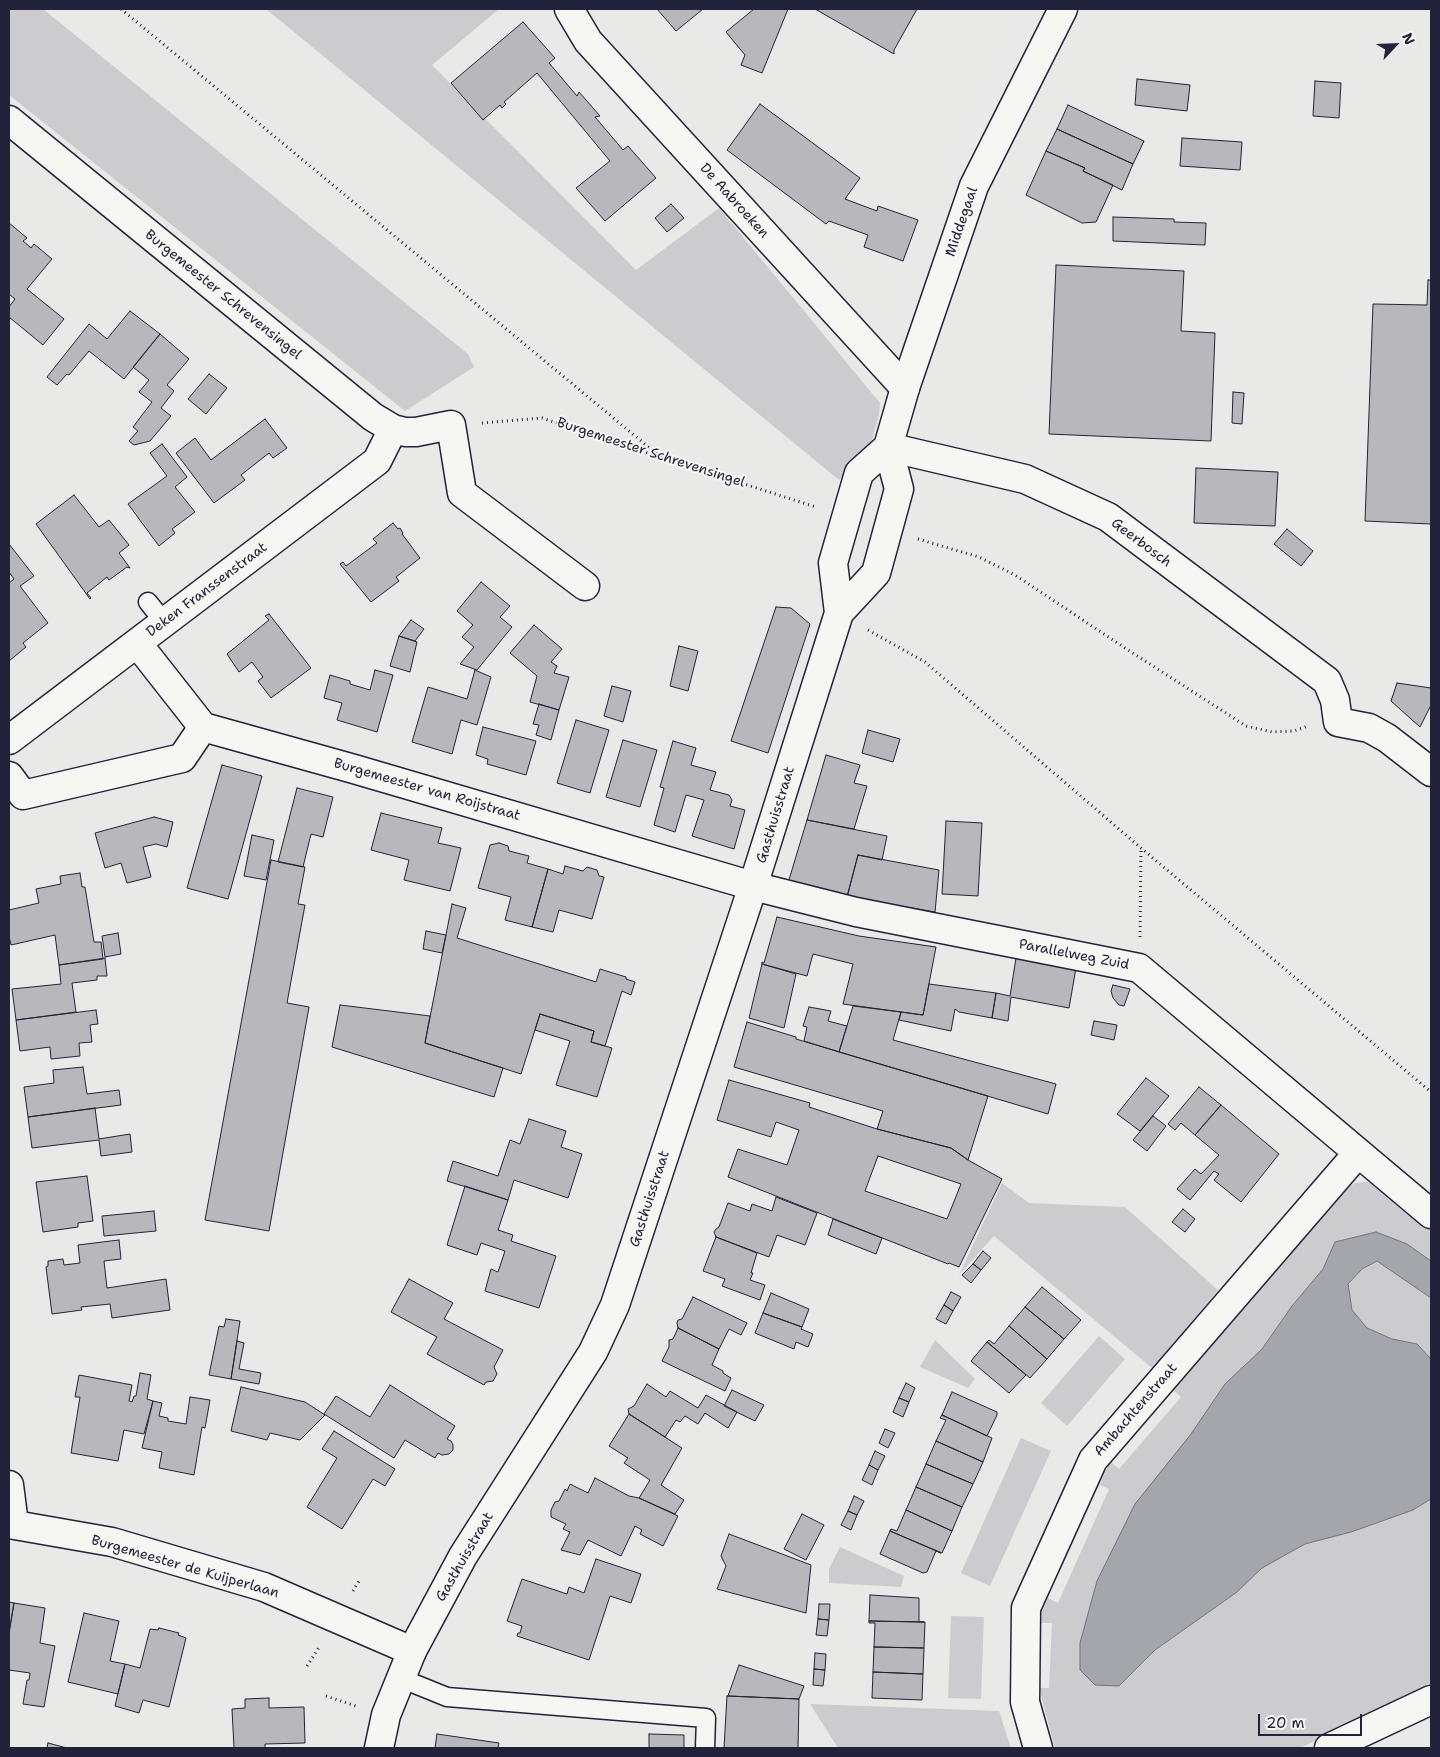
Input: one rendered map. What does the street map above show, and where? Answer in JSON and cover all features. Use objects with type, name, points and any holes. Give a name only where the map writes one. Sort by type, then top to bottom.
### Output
[{"type":"street","name":"De Aabroeken","points":[[569,9],[588,41],[905,388]]},
{"type":"street","name":"Middegaal","points":[[888,447],[905,388],[974,186],[1063,9]]},
{"type":"street","name":"Burgemeester Schrevensingel","points":[[9,120],[365,411],[393,429],[405,432],[416,432],[451,425]]},
{"type":"street","points":[[451,425],[462,493],[585,586]]},
{"type":"street","name":"Deken Franssenstraat","points":[[13,730],[138,643],[156,612],[377,461],[393,429]]},
{"type":"street","points":[[846,516],[859,473],[888,447],[899,489],[888,529]]},
{"type":"street","name":"Geerbosch","points":[[888,447],[1025,479],[1108,517],[1327,681],[1335,700],[1338,722]]},
{"type":"street","name":"Gasthuisstraat","points":[[379,1748],[386,1715],[412,1651],[463,1556],[593,1352],[615,1305],[753,886],[839,613],[833,563],[846,516]]},
{"type":"street","name":"Gasthuisstraat","points":[[839,613],[876,573],[888,529]]},
{"type":"street","points":[[9,776],[23,795],[182,758],[204,727],[138,643]]},
{"type":"street","points":[[1338,722],[1369,728],[1387,738],[1431,772]]},
{"type":"street","name":"Burgemeester van Roijstraat","points":[[204,727],[753,886]]},
{"type":"street","name":"Parallelweg Zuid","points":[[753,886],[856,912],[1139,968],[1431,1214]]},
{"type":"street","name":"Ambachtenstraat","points":[[1038,1748],[1025,1702],[1026,1608],[1093,1460],[1358,1153]]},
{"type":"street","points":[[9,1485],[11,1524]]},
{"type":"street","name":"Burgemeester de Kuijperlaan","points":[[11,1524],[112,1542],[264,1586],[412,1651]]},
{"type":"street","points":[[1329,1748],[1431,1700]]},
{"type":"lane","points":[[400,1678],[447,1697],[706,1718],[705,1748]]},
{"type":"path","points":[[121,9],[660,457]]},
{"type":"path","name":"Burgemeester Schrevensingel","points":[[451,425],[542,418],[846,516]]},
{"type":"path","points":[[888,529],[979,557],[1015,575],[1246,726],[1272,732],[1294,731],[1319,723],[1338,722]]},
{"type":"path","points":[[839,613],[925,662],[1141,848],[1431,1092]]},
{"type":"path","points":[[1139,968],[1141,848]]},
{"type":"shaded area","points":[[9,9],[43,9],[468,354],[474,367],[405,411],[9,95]]},
{"type":"shaded area","points":[[266,9],[499,9],[432,65],[636,270],[719,208],[880,403],[879,415],[869,450],[839,480]]},
{"type":"shaded area","points":[[1366,1182],[1376,1184],[1389,1191],[1431,1227],[1431,1261],[1407,1244],[1376,1232],[1335,1242],[1323,1269],[1292,1306],[1262,1349],[1225,1384],[1191,1434],[1119,1686],[1155,1650],[1237,1592],[1262,1568],[1305,1544],[1351,1532],[1413,1510],[1431,1499],[1431,1687],[1300,1748],[1055,1748],[1039,1688],[1049,1688],[1052,1623],[1041,1623],[1042,1612],[1048,1598],[1058,1603],[1109,1489],[1100,1485],[1105,1472],[1111,1462],[1119,1469],[1181,1397],[1173,1390],[1344,1190],[1355,1183]]},
{"type":"shaded area","points":[[1002,1183],[1029,1203],[1125,1207],[1218,1290],[1152,1368],[994,1236],[959,1275]]},
{"type":"shaded area","points":[[1376,1232],[1407,1244],[1431,1261],[1431,1298],[1377,1261],[1362,1269],[1348,1284],[1352,1310],[1367,1328],[1392,1339],[1417,1344],[1431,1359],[1431,1499],[1413,1510],[1351,1532],[1305,1544],[1262,1568],[1237,1592],[1155,1650],[1119,1686],[1095,1685],[1080,1670],[1080,1643],[1097,1581],[1135,1504],[1191,1434],[1225,1384],[1262,1349],[1292,1306],[1323,1269],[1335,1242]]},
{"type":"shaded area","points":[[1377,1261],[1431,1298],[1431,1359],[1417,1344],[1392,1339],[1367,1328],[1352,1310],[1348,1284],[1362,1269]]},
{"type":"shaded area","points":[[1099,1336],[1125,1359],[1067,1426],[1041,1403]]},
{"type":"shaded area","points":[[935,1340],[975,1379],[968,1388],[920,1367]]},
{"type":"shaded area","points":[[1021,1438],[1051,1451],[990,1586],[961,1573]]},
{"type":"shaded area","points":[[840,1547],[904,1576],[901,1587],[829,1583],[829,1569]]},
{"type":"shaded area","points":[[951,1616],[984,1617],[981,1699],[948,1698]]},
{"type":"shaded area","points":[[810,1704],[999,1711],[1011,1748],[838,1748]]},
{"type":"building","points":[[657,9],[703,9],[676,31]]},
{"type":"building","points":[[754,9],[788,9],[762,73],[741,65],[745,55],[726,32]]},
{"type":"building","points":[[815,9],[917,9],[894,50],[894,54]]},
{"type":"building","points":[[523,22],[555,58],[549,63],[577,96],[579,92],[600,116],[595,117],[623,150],[628,146],[656,178],[605,221],[576,188],[610,161],[537,73],[504,102],[506,104],[502,108],[500,105],[483,120],[451,83]]},
{"type":"building","points":[[1137,79],[1190,85],[1187,111],[1135,105]]},
{"type":"building","points":[[1315,81],[1341,83],[1339,118],[1313,116]]},
{"type":"building","points":[[760,104],[860,178],[845,199],[877,211],[878,206],[918,220],[903,261],[864,247],[868,235],[829,221],[826,224],[727,150]]},
{"type":"building","points":[[1068,105],[1144,141],[1133,164],[1057,129]]},
{"type":"building","points":[[1057,129],[1133,164],[1122,190],[1083,171],[1085,168],[1046,151]]},
{"type":"building","points":[[1182,138],[1242,142],[1240,170],[1180,166]]},
{"type":"building","points":[[1046,151],[1085,168],[1083,171],[1113,185],[1096,222],[1082,223],[1026,195]]},
{"type":"building","points":[[671,204],[684,218],[667,232],[655,218]]},
{"type":"building","points":[[1113,217],[1174,219],[1174,222],[1206,223],[1205,245],[1113,241]]},
{"type":"building","points":[[9,223],[27,238],[23,241],[31,248],[34,244],[52,259],[27,289],[64,319],[43,345],[9,317],[9,307],[15,299],[9,294]]},
{"type":"building","points":[[1056,265],[1184,271],[1181,331],[1215,333],[1211,441],[1049,434]]},
{"type":"building","points":[[1428,280],[1431,280],[1431,524],[1365,521],[1373,304],[1427,305]]},
{"type":"building","points":[[130,311],[160,334],[124,379],[89,351],[69,375],[67,374],[57,385],[47,377],[89,324],[107,339]]},
{"type":"building","points":[[160,334],[189,359],[167,385],[174,391],[161,408],[171,416],[150,441],[134,445],[129,441],[138,431],[133,427],[152,402],[139,392],[149,380],[133,367]]},
{"type":"building","points":[[209,374],[227,388],[206,414],[188,399]]},
{"type":"building","points":[[1233,392],[1244,393],[1242,424],[1232,423]]},
{"type":"building","points":[[265,419],[287,448],[273,458],[269,453],[241,475],[245,480],[214,503],[176,453],[195,438],[211,460]]},
{"type":"building","points":[[162,444],[187,477],[175,487],[195,512],[172,529],[175,533],[159,546],[128,504],[167,476],[150,453]]},
{"type":"building","points":[[1196,468],[1278,472],[1275,526],[1194,523]]},
{"type":"building","points":[[74,495],[99,527],[109,520],[129,545],[119,553],[130,568],[127,567],[109,580],[107,577],[87,593],[90,599],[36,524]]},
{"type":"building","points":[[393,523],[398,529],[400,528],[402,534],[420,558],[396,577],[399,581],[371,602],[340,564],[343,562],[346,566],[377,543],[373,539]]},
{"type":"building","points":[[1287,529],[1313,551],[1301,566],[1274,544]]},
{"type":"building","points":[[9,544],[34,576],[20,586],[48,623],[23,643],[26,647],[9,661],[9,583],[14,579],[9,572]]},
{"type":"building","points":[[481,582],[510,606],[500,617],[512,627],[477,670],[460,664],[474,647],[462,637],[473,625],[457,611]]},
{"type":"building","points":[[776,607],[791,608],[810,624],[768,753],[731,741]]},
{"type":"building","points":[[269,614],[311,668],[271,698],[258,681],[263,677],[252,662],[239,672],[227,654],[269,620],[265,616]]},
{"type":"building","points":[[411,620],[424,629],[415,641],[399,636]]},
{"type":"building","points":[[534,625],[562,649],[551,662],[557,666],[554,673],[569,677],[559,710],[530,702],[537,676],[510,653]]},
{"type":"building","points":[[399,636],[417,642],[410,672],[390,666]]},
{"type":"building","points":[[679,646],[698,651],[688,691],[670,686]]},
{"type":"building","points":[[375,670],[393,675],[377,732],[337,720],[342,703],[324,698],[330,675],[370,690]]},
{"type":"building","points":[[475,670],[491,677],[477,725],[461,720],[452,754],[412,742],[428,687],[467,699]]},
{"type":"building","points":[[1397,683],[1431,688],[1431,705],[1420,727],[1391,701]]},
{"type":"building","points":[[612,686],[631,691],[623,722],[604,716]]},
{"type":"building","points":[[539,704],[559,710],[551,740],[536,735],[539,725],[533,724]]},
{"type":"building","points":[[576,720],[609,730],[590,793],[557,783]]},
{"type":"building","points":[[483,727],[536,741],[526,775],[487,764],[488,759],[476,755]]},
{"type":"building","points":[[868,730],[900,739],[893,762],[862,753]]},
{"type":"building","points":[[623,740],[657,750],[640,807],[606,797]]},
{"type":"building","points":[[673,741],[696,748],[691,765],[716,772],[710,790],[729,795],[732,800],[730,806],[745,810],[734,849],[692,836],[704,800],[686,795],[675,832],[654,825],[664,788],[660,787]]},
{"type":"building","points":[[826,755],[860,765],[854,783],[867,786],[854,829],[807,820]]},
{"type":"building","points":[[222,765],[262,776],[228,899],[187,888]]},
{"type":"building","points":[[297,788],[333,797],[323,837],[311,834],[303,867],[278,862]]},
{"type":"building","points":[[381,813],[442,828],[438,843],[461,848],[450,891],[404,880],[409,860],[371,850]]},
{"type":"building","points":[[154,817],[173,822],[167,847],[156,844],[143,847],[151,877],[127,883],[121,863],[105,868],[95,833]]},
{"type":"building","points":[[807,820],[887,836],[882,860],[858,855],[847,897],[788,883]]},
{"type":"building","points":[[946,821],[982,823],[978,896],[942,894]]},
{"type":"building","points":[[252,835],[274,840],[266,880],[244,876]]},
{"type":"building","points":[[499,843],[508,846],[509,851],[529,856],[527,863],[548,869],[532,927],[505,920],[511,897],[478,888],[490,845]]},
{"type":"building","points":[[858,855],[939,870],[935,912],[847,897]]},
{"type":"building","points":[[271,860],[305,867],[298,904],[305,905],[287,1003],[309,1007],[269,1231],[205,1220]]},
{"type":"building","points":[[565,866],[583,871],[587,867],[597,870],[599,876],[604,877],[592,919],[559,910],[553,932],[532,927],[548,869],[563,874]]},
{"type":"building","points":[[80,873],[82,887],[85,887],[94,942],[101,942],[103,959],[59,965],[55,935],[11,945],[9,910],[39,903],[36,889],[61,884],[60,876]]},
{"type":"building","points":[[452,904],[466,908],[457,938],[596,982],[600,969],[626,977],[626,979],[635,982],[631,995],[622,991],[605,1046],[591,1042],[594,1031],[540,1014],[521,1074],[425,1043]]},
{"type":"building","points":[[777,917],[859,936],[936,947],[923,1015],[843,1004],[853,964],[813,954],[807,976],[762,964],[762,962],[764,963]]},
{"type":"building","points":[[426,931],[446,935],[442,953],[423,949]]},
{"type":"building","points":[[118,933],[121,954],[105,957],[102,936]]},
{"type":"building","points":[[105,958],[107,976],[97,976],[97,980],[72,983],[76,1012],[16,1020],[12,989],[61,984],[59,965]]},
{"type":"building","points":[[1016,958],[1076,968],[1069,1008],[1011,997],[1008,1021],[992,1018],[996,993],[1010,996]]},
{"type":"building","points":[[762,964],[796,974],[784,1028],[749,1018]]},
{"type":"building","points":[[929,984],[996,993],[992,1018],[959,1012],[955,1009],[951,1031],[899,1020],[901,1012],[923,1015]]},
{"type":"building","points":[[1113,985],[1130,989],[1124,1006],[1119,1005],[1113,998],[1111,991]]},
{"type":"building","points":[[340,1005],[430,1016],[425,1043],[503,1068],[494,1097],[332,1047]]},
{"type":"building","points":[[853,1006],[901,1012],[893,1040],[1056,1084],[1048,1114],[839,1052]]},
{"type":"building","points":[[809,1007],[831,1011],[828,1021],[847,1026],[839,1052],[804,1041],[807,1027],[803,1026]]},
{"type":"building","points":[[96,1010],[98,1024],[90,1025],[92,1042],[79,1043],[80,1056],[51,1059],[50,1047],[20,1051],[16,1020]]},
{"type":"building","points":[[540,1014],[594,1031],[591,1042],[612,1048],[597,1097],[556,1085],[570,1041],[535,1030]]},
{"type":"building","points":[[1094,1021],[1117,1025],[1114,1040],[1091,1035]]},
{"type":"building","points":[[747,1022],[796,1037],[796,1039],[988,1096],[968,1160],[951,1148],[877,1129],[883,1111],[734,1067]]},
{"type":"building","points":[[83,1067],[87,1094],[119,1090],[121,1105],[28,1117],[24,1087],[54,1083],[53,1070]]},
{"type":"building","points":[[1146,1078],[1169,1096],[1140,1131],[1117,1114]]},
{"type":"building","points":[[729,1080],[810,1103],[809,1107],[877,1129],[951,1148],[1002,1179],[959,1267],[728,1177],[738,1149],[787,1165],[799,1130],[776,1122],[771,1137],[717,1120]],"holes":[[[878,1156],[961,1184],[947,1219],[865,1191]]]},
{"type":"building","points":[[1199,1087],[1221,1105],[1195,1135],[1181,1123],[1175,1130],[1168,1124]]},
{"type":"building","points":[[1221,1105],[1279,1154],[1241,1202],[1214,1180],[1219,1174],[1214,1171],[1190,1200],[1177,1189],[1195,1169],[1201,1174],[1219,1155],[1195,1135]]},
{"type":"building","points":[[95,1108],[99,1139],[130,1134],[132,1152],[101,1156],[99,1140],[32,1148],[28,1117]]},
{"type":"building","points":[[1153,1116],[1166,1126],[1147,1151],[1133,1140]]},
{"type":"building","points":[[529,1119],[566,1131],[561,1147],[582,1154],[568,1198],[514,1180],[508,1200],[447,1181],[453,1161],[498,1176],[510,1140],[520,1144]]},
{"type":"building","points":[[87,1176],[93,1221],[78,1223],[78,1227],[43,1232],[36,1182]]},
{"type":"building","points":[[465,1186],[508,1200],[498,1230],[513,1235],[511,1241],[556,1256],[539,1308],[485,1291],[491,1269],[498,1272],[505,1251],[481,1243],[477,1255],[447,1245]]},
{"type":"building","points":[[776,1197],[817,1213],[805,1245],[777,1235],[769,1257],[716,1237],[714,1232],[719,1227],[728,1203],[750,1211],[752,1204],[772,1211]]},
{"type":"building","points":[[1183,1209],[1195,1219],[1185,1232],[1172,1222]]},
{"type":"building","points":[[154,1211],[156,1231],[104,1236],[102,1216]]},
{"type":"building","points":[[833,1219],[882,1238],[876,1254],[828,1235]]},
{"type":"building","points":[[716,1237],[757,1253],[750,1280],[765,1285],[760,1300],[722,1286],[725,1279],[703,1271]]},
{"type":"building","points":[[119,1240],[121,1259],[104,1261],[107,1288],[166,1279],[170,1310],[112,1318],[110,1304],[81,1307],[82,1310],[52,1314],[46,1267],[48,1266],[48,1261],[63,1259],[64,1265],[80,1263],[78,1245]]},
{"type":"building","points":[[983,1251],[991,1258],[981,1270],[973,1264]]},
{"type":"building","points":[[973,1264],[981,1270],[971,1283],[962,1275]]},
{"type":"building","points":[[409,1279],[453,1303],[444,1319],[503,1350],[494,1367],[497,1374],[493,1381],[486,1382],[484,1385],[427,1354],[437,1337],[391,1312]]},
{"type":"building","points":[[1042,1287],[1081,1320],[1064,1339],[1025,1307]]},
{"type":"building","points":[[951,1292],[961,1297],[953,1311],[944,1305]]},
{"type":"building","points":[[771,1293],[809,1309],[802,1327],[763,1313]]},
{"type":"building","points":[[693,1297],[747,1323],[741,1335],[729,1329],[719,1349],[678,1328],[678,1320],[682,1319]]},
{"type":"building","points":[[944,1305],[953,1311],[946,1324],[936,1319]]},
{"type":"building","points":[[1025,1307],[1064,1339],[1047,1359],[1009,1326]]},
{"type":"building","points":[[763,1313],[802,1327],[801,1329],[813,1334],[808,1347],[796,1342],[794,1349],[755,1333]]},
{"type":"building","points":[[226,1319],[240,1321],[231,1379],[209,1375],[219,1326],[224,1327]]},
{"type":"building","points":[[1009,1326],[1047,1359],[1030,1378],[987,1342],[989,1340],[994,1344]]},
{"type":"building","points":[[678,1328],[719,1349],[712,1365],[731,1378],[725,1391],[662,1361],[669,1347],[669,1340],[673,1339]]},
{"type":"building","points":[[237,1341],[244,1343],[239,1369],[261,1373],[259,1384],[231,1379]]},
{"type":"building","points":[[987,1342],[1026,1375],[1009,1393],[971,1361]]},
{"type":"building","points":[[140,1373],[151,1375],[147,1399],[153,1401],[144,1434],[124,1430],[118,1461],[71,1453],[80,1397],[75,1397],[79,1375],[132,1385],[129,1401],[132,1402],[134,1396],[136,1396]]},
{"type":"building","points":[[906,1383],[915,1388],[909,1402],[899,1398]]},
{"type":"building","points":[[647,1384],[666,1397],[670,1391],[698,1408],[706,1395],[737,1412],[728,1428],[705,1413],[698,1424],[685,1416],[680,1422],[676,1420],[665,1437],[629,1414],[628,1409],[634,1406]]},
{"type":"building","points":[[390,1385],[455,1426],[447,1439],[453,1445],[453,1450],[449,1454],[442,1455],[438,1453],[435,1458],[405,1440],[394,1458],[324,1414],[336,1396],[370,1417]]},
{"type":"building","points":[[241,1387],[305,1402],[325,1415],[300,1440],[270,1433],[267,1440],[231,1431]]},
{"type":"building","points":[[732,1390],[764,1405],[755,1421],[724,1406]]},
{"type":"building","points":[[952,1392],[997,1412],[987,1436],[942,1415]]},
{"type":"building","points":[[190,1397],[210,1400],[205,1428],[202,1427],[194,1475],[159,1468],[162,1452],[142,1448],[153,1401],[162,1403],[159,1416],[168,1418],[168,1421],[186,1424]]},
{"type":"building","points":[[899,1398],[909,1402],[903,1417],[893,1412]]},
{"type":"building","points":[[629,1414],[682,1448],[661,1485],[684,1500],[675,1514],[639,1498],[650,1480],[624,1463],[628,1458],[609,1446]]},
{"type":"building","points":[[942,1415],[992,1438],[983,1462],[936,1441],[946,1420],[940,1418]]},
{"type":"building","points":[[885,1429],[895,1433],[888,1448],[879,1443]]},
{"type":"building","points":[[334,1431],[395,1469],[385,1486],[373,1479],[342,1529],[307,1507],[337,1458],[322,1449]]},
{"type":"building","points":[[936,1441],[983,1462],[973,1484],[926,1464]]},
{"type":"building","points":[[875,1451],[885,1456],[878,1470],[869,1465]]},
{"type":"building","points":[[926,1464],[973,1484],[962,1507],[916,1487]]},
{"type":"building","points":[[869,1465],[878,1470],[872,1485],[862,1480]]},
{"type":"building","points":[[595,1478],[629,1496],[639,1498],[678,1516],[663,1546],[640,1534],[642,1530],[635,1526],[621,1556],[588,1540],[580,1555],[561,1550],[570,1532],[563,1529],[566,1524],[551,1517],[551,1510],[555,1502],[559,1501],[565,1489],[567,1491],[570,1484],[588,1493]]},
{"type":"building","points":[[916,1487],[962,1507],[952,1531],[906,1510]]},
{"type":"building","points":[[854,1496],[864,1501],[857,1515],[848,1511]]},
{"type":"building","points":[[906,1510],[952,1531],[942,1553],[890,1531],[891,1529],[897,1531]]},
{"type":"building","points":[[848,1511],[857,1515],[851,1530],[841,1525]]},
{"type":"building","points":[[802,1514],[824,1525],[806,1560],[784,1549]]},
{"type":"building","points":[[890,1531],[941,1553],[936,1551],[927,1572],[923,1573],[880,1554]]},
{"type":"building","points":[[729,1534],[811,1565],[806,1613],[717,1589],[726,1566],[721,1556]]},
{"type":"building","points":[[596,1559],[641,1574],[631,1603],[610,1596],[589,1660],[517,1636],[522,1626],[507,1621],[522,1579],[567,1594],[569,1587],[584,1593]]},
{"type":"building","points":[[870,1595],[919,1598],[919,1622],[869,1621]]},
{"type":"building","points":[[9,1602],[14,1603],[9,1633]]},
{"type":"building","points":[[14,1603],[45,1608],[40,1643],[55,1646],[44,1707],[23,1704],[30,1673],[9,1670],[9,1633]]},
{"type":"building","points":[[819,1604],[830,1604],[829,1620],[818,1619]]},
{"type":"building","points":[[84,1613],[119,1621],[110,1661],[125,1664],[118,1694],[68,1682]]},
{"type":"building","points":[[818,1619],[829,1620],[827,1636],[816,1635]]},
{"type":"building","points":[[869,1621],[925,1622],[924,1648],[874,1647],[875,1623],[869,1623]]},
{"type":"building","points":[[159,1628],[179,1633],[178,1635],[186,1638],[169,1707],[143,1700],[139,1713],[115,1706],[125,1664],[140,1668],[150,1629],[158,1630]]},
{"type":"building","points":[[874,1647],[924,1648],[923,1674],[873,1672]]},
{"type":"building","points":[[815,1653],[826,1654],[825,1670],[814,1669]]},
{"type":"building","points":[[739,1665],[804,1686],[799,1699],[728,1696]]},
{"type":"building","points":[[814,1669],[825,1670],[823,1686],[813,1685]]},
{"type":"building","points":[[873,1672],[923,1674],[922,1700],[872,1698]]},
{"type":"building","points":[[727,1696],[799,1699],[798,1748],[724,1748]]},
{"type":"building","points":[[269,1698],[269,1708],[304,1707],[305,1743],[265,1744],[265,1748],[234,1748],[232,1709],[245,1708],[245,1699]]},
{"type":"building","points":[[437,1734],[499,1743],[498,1748],[435,1748]]},
{"type":"building","points":[[649,1734],[684,1735],[684,1748],[649,1748]]},
{"type":"building","points":[[48,1743],[67,1748],[47,1748]]}]
